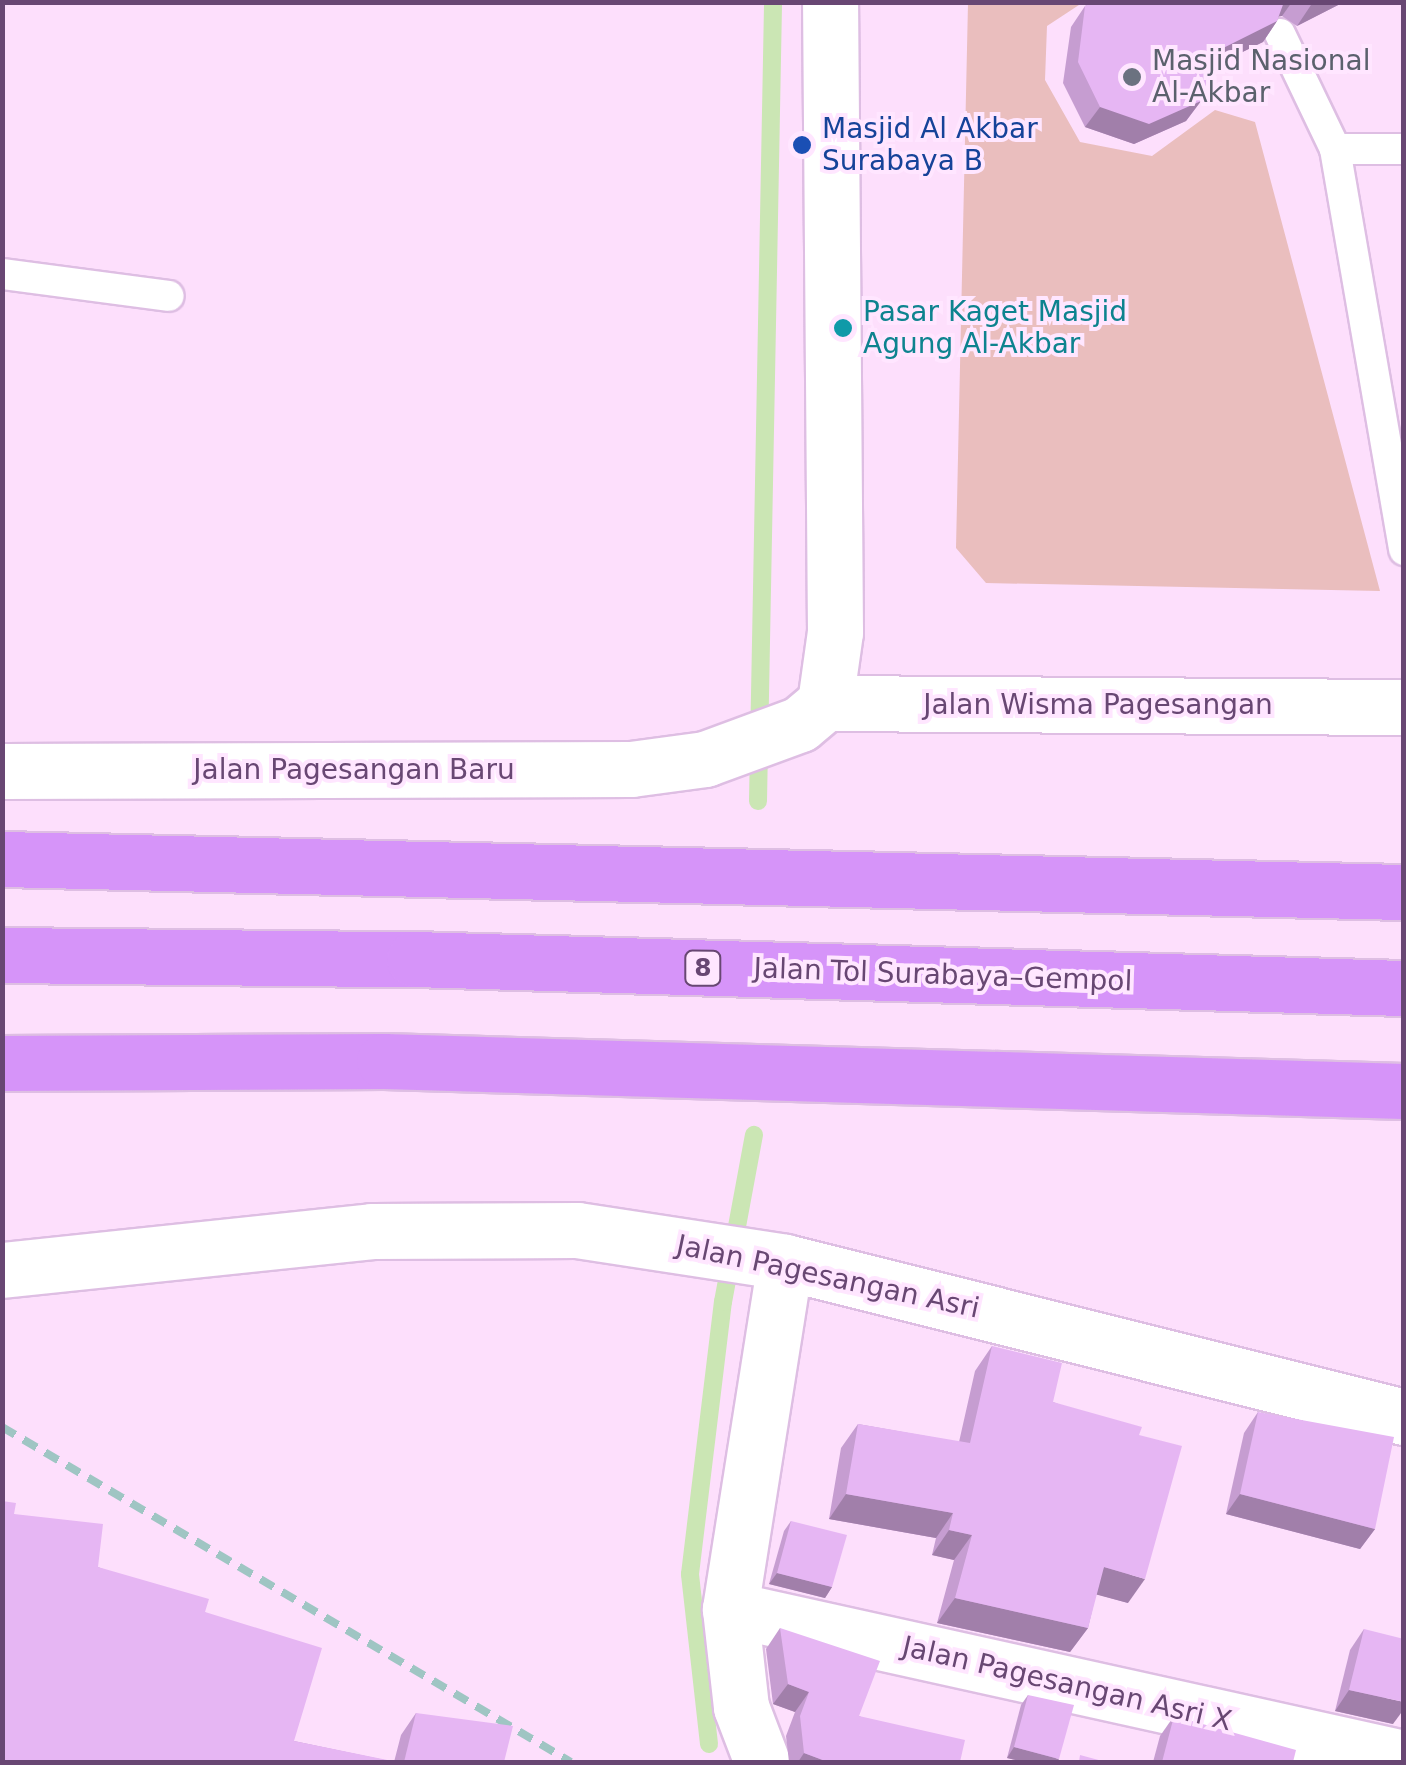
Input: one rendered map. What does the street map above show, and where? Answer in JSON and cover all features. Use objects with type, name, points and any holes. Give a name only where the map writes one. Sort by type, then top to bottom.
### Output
[{"type":"highway","points":[[2,859],[1404,892]]},
{"type":"highway","name":"Jalan Tol Surabaya–Gempol","points":[[2,955],[414,959],[1404,988]]},
{"type":"highway","points":[[2,1063],[384,1061],[1404,1090]]},
{"type":"street","points":[[812,714],[835,632],[830,2]]},
{"type":"street","name":"Jalan Wisma Pagesangan","points":[[704,758],[812,714],[1404,707]]},
{"type":"street","name":"Jalan Pagesangan Baru","points":[[2,770],[631,769],[704,758]]},
{"type":"street","name":"Jalan Pagesangan Asri","points":[[2,1270],[372,1231],[577,1230],[696,1245],[779,1261],[1404,1417]]},
{"type":"street","points":[[762,1762],[740,1707],[730,1609],[779,1261]]},
{"type":"street","name":"Jalan Pagesangan Asri X","points":[[730,1609],[1404,1758]]},
{"type":"lane","points":[[1280,34],[1335,149],[1404,550]]},
{"type":"lane","points":[[1335,149],[1404,149]]},
{"type":"lane","points":[[2,274],[169,296]]},
{"type":"shaded area","points":[[968,3],[1082,3],[1047,26],[1045,80],[1080,142],[1152,156],[1215,110],[1255,122],[1380,591],[986,583],[956,548]]},
{"type":"building","name":"Masjid Nasional Al-Akbar","points":[[1093,2],[1284,2],[1277,21],[1217,51],[1201,101],[1149,124],[1100,107],[1078,62],[1085,6]]},
{"type":"building","points":[[992,1346],[1062,1363],[1053,1402],[1142,1427],[1139,1435],[1182,1446],[1145,1579],[1104,1567],[1088,1628],[955,1598],[972,1535],[949,1530],[953,1513],[846,1494],[858,1424],[970,1443]]},
{"type":"building","points":[[1258,1412],[1394,1437],[1375,1529],[1240,1494]]},
{"type":"building","points":[[2,1501],[16,1503],[14,1514],[103,1524],[98,1567],[209,1599],[205,1612],[322,1648],[294,1741],[397,1762],[2,1762]]},
{"type":"building","points":[[791,1521],[847,1535],[832,1587],[777,1573]]},
{"type":"building","points":[[780,1628],[880,1661],[859,1716],[965,1740],[960,1762],[828,1762],[804,1753],[800,1716],[809,1692],[788,1684]]},
{"type":"building","points":[[1364,1629],[1404,1639],[1404,1702],[1349,1690]]},
{"type":"building","points":[[1028,1695],[1074,1705],[1059,1759],[1014,1747]]},
{"type":"building","points":[[416,1713],[513,1726],[504,1762],[404,1762]]},
{"type":"building","points":[[1174,1716],[1296,1750],[1293,1762],[1162,1762]]},
{"type":"building","points":[[1080,1755],[1106,1762],[1079,1762]]},
{"type":"waterway","points":[[758,801],[773,2]]},
{"type":"waterway","points":[[709,1744],[690,1574],[723,1302],[754,1135]]},
{"type":"railway","points":[[2,1427],[571,1762]]},
{"type":"place","name":"Masjid Nasional Al-Akbar","points":[[1132,77]]},
{"type":"place","name":"Masjid Al Akbar Surabaya B","points":[[802,145]]},
{"type":"place","name":"Pasar Kaget Masjid Agung Al-Akbar","points":[[843,328]]}]
